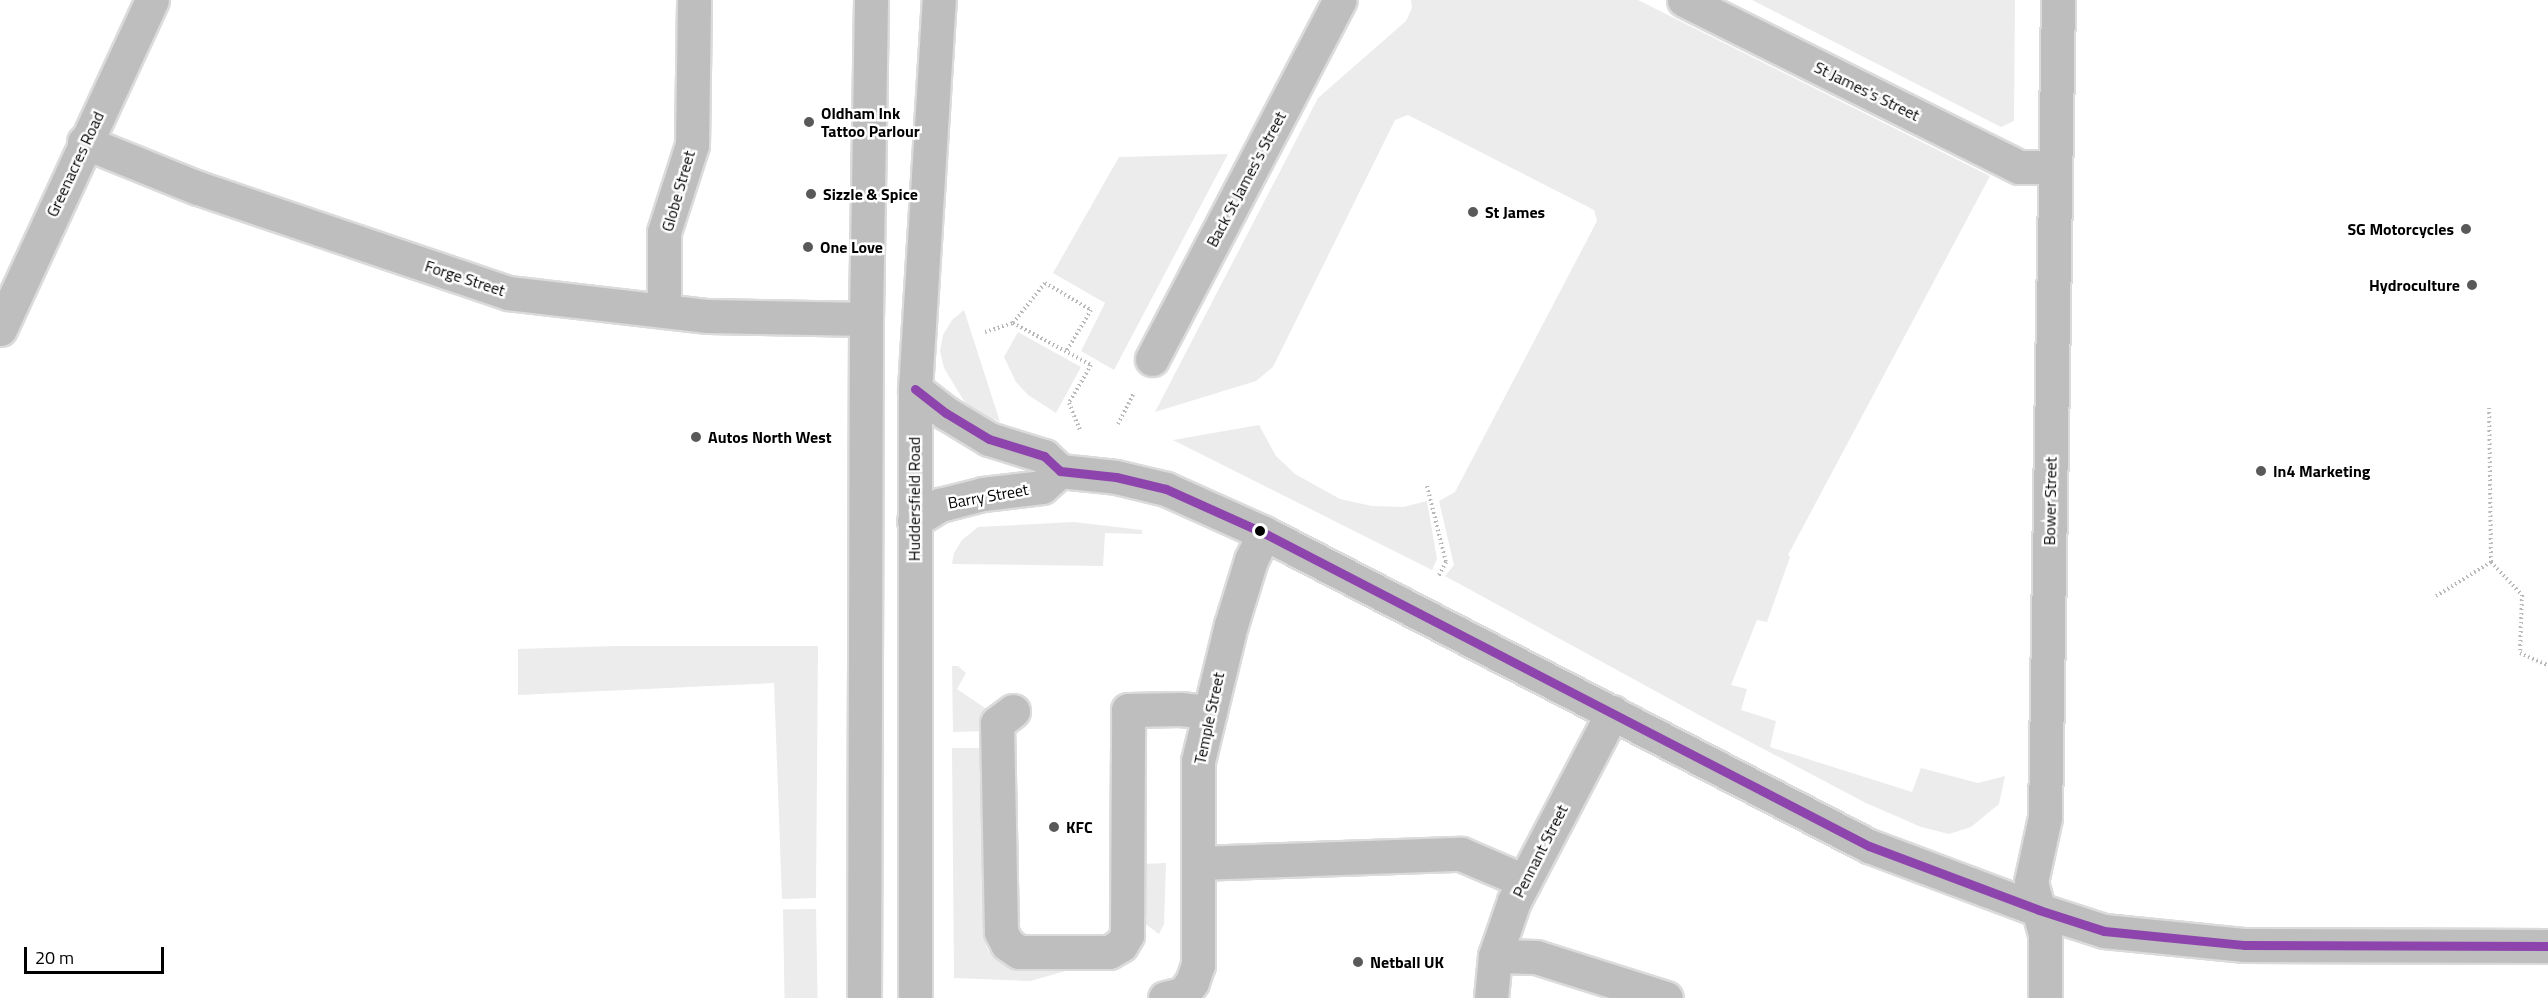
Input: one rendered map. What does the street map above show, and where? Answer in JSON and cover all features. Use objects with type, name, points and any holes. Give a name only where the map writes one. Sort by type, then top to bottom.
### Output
[{"type":"street","name":"Greenacres Road","points":[[0,329],[84,142],[152,0]]},
{"type":"street","name":"Globe Street","points":[[664,310],[664,232],[692,145],[694,0]]},
{"type":"street","points":[[864,998],[866,319],[871,0]]},
{"type":"street","name":"Huddersfield Road","points":[[915,998],[915,389],[939,0]]},
{"type":"street","name":"Back St James's Street","points":[[1152,359],[1340,0]]},
{"type":"street","name":"St James's Street","points":[[1684,0],[2019,167],[2054,167]]},
{"type":"street","name":"Bower Street","points":[[2045,998],[2045,934],[2031,882],[2045,817],[2058,0]]},
{"type":"street","name":"Forge Street","points":[[84,142],[198,188],[508,293],[708,316],[866,319]]},
{"type":"street","points":[[915,389],[946,414],[989,439],[1044,456],[1060,471],[1116,477],[1166,489],[1264,533],[1869,846],[2039,910],[2104,931],[2245,945],[2548,946]]},
{"type":"street","name":"Barry Street","points":[[914,521],[940,505],[983,494],[1041,487],[1060,471]]},
{"type":"street","name":"Temple Street","points":[[1179,990],[1198,965],[1198,761],[1245,577],[1264,533]]},
{"type":"street","points":[[1013,711],[997,723],[1001,932],[1007,944],[1020,952],[1109,952],[1121,945],[1127,935],[1128,710],[1180,709],[1210,712]]},
{"type":"street","name":"Pennant Street","points":[[1491,998],[1495,956],[1514,901],[1613,712]]},
{"type":"street","points":[[1198,863],[1461,854],[1524,881]]},
{"type":"street","points":[[1495,956],[1536,957],[1666,998]]},
{"type":"path","points":[[985,332],[1013,323],[1045,283],[1091,310],[1066,352]]},
{"type":"path","points":[[1013,323],[1091,365],[1069,403],[1081,433]]},
{"type":"path","points":[[2489,408],[2491,562],[2522,596],[2520,653],[2547,665]]},
{"type":"path","points":[[1427,486],[1446,562],[1434,585]]},
{"type":"path","points":[[2436,596],[2491,562]]},
{"type":"shaded area","points":[[1411,0],[1638,0],[1990,176],[1788,555],[1790,557],[1767,622],[1757,620],[1731,685],[1747,689],[1741,710],[1776,721],[1770,747],[1912,792],[1921,768],[1978,783],[2005,776],[1999,804],[1971,827],[1949,834],[1921,827],[1866,803],[1445,576],[1454,565],[1439,501],[1455,492],[1597,221],[1594,210],[1408,115],[1395,120],[1273,367],[1256,381],[1155,412],[1318,98],[1406,21],[1412,8]]},
{"type":"shaded area","points":[[1752,0],[2015,0],[2014,121],[2001,127]]},
{"type":"shaded area","points":[[1228,154],[1114,370],[1081,351],[1105,303],[1053,273],[1119,157]]},
{"type":"shaded area","points":[[964,310],[1000,422],[977,412],[964,401],[944,368],[940,351],[943,335],[952,320]]},
{"type":"shaded area","points":[[1018,332],[1081,367],[1056,413],[1028,395],[1016,382],[1004,357]]},
{"type":"shaded area","points":[[1259,425],[1276,456],[1295,474],[1340,499],[1372,506],[1403,507],[1427,501],[1437,559],[1432,570],[1173,440]]},
{"type":"shaded area","points":[[1074,522],[1142,530],[1142,534],[1105,533],[1103,566],[952,564],[954,553],[962,540],[978,527]]},
{"type":"shaded area","points":[[616,646],[818,646],[816,898],[782,899],[774,683],[518,695],[518,649]]},
{"type":"shaded area","points":[[952,666],[958,666],[966,673],[957,689],[988,710],[987,731],[953,732]]},
{"type":"shaded area","points":[[952,748],[986,748],[984,941],[989,952],[1009,967],[1028,971],[1066,971],[1030,981],[954,978]]},
{"type":"shaded area","points":[[1166,863],[1164,924],[1159,934],[1144,923],[1142,864]]},
{"type":"shaded area","points":[[816,909],[818,998],[785,998],[783,910]]},
{"type":"transit line","points":[[915,389],[946,413],[989,439],[1044,456],[1060,471],[1116,477],[1166,489],[1264,533],[1869,846],[2039,910],[2104,931],[2245,945],[2548,946]]},
{"type":"place","name":"Oldham Ink Tattoo Parlour","points":[[809,122]]},
{"type":"place","name":"Sizzle & Spice","points":[[811,194]]},
{"type":"place","name":"St James","points":[[1473,212]]},
{"type":"place","name":"SG Motorcycles","points":[[2466,229]]},
{"type":"place","name":"One Love","points":[[808,247]]},
{"type":"place","name":"Hydroculture","points":[[2472,285]]},
{"type":"place","name":"Autos North West","points":[[696,437]]},
{"type":"place","name":"In4 Marketing","points":[[2261,471]]},
{"type":"place","name":"KFC","points":[[1054,827]]},
{"type":"place","name":"Netball UK","points":[[1358,962]]}]
